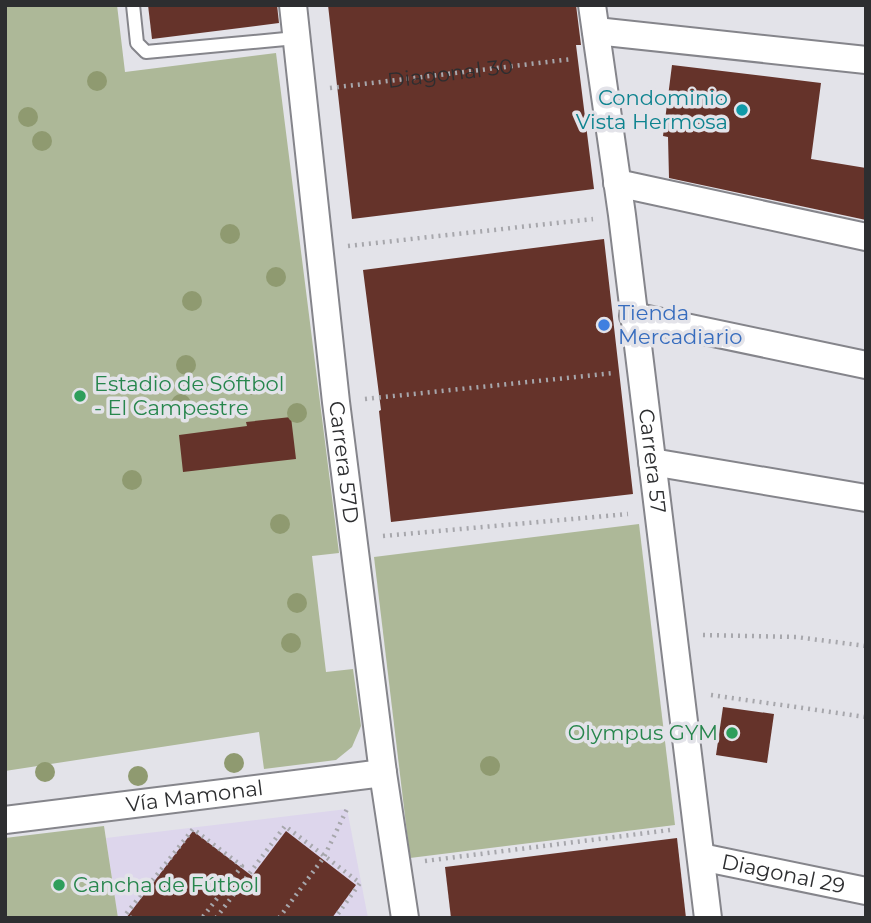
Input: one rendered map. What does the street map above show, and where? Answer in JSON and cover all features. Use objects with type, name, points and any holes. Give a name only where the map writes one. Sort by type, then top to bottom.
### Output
[{"type":"street","name":"Carrera 57D","points":[[293,5],[336,402],[383,774],[405,918]]},
{"type":"street","points":[[596,31],[866,60]]},
{"type":"street","name":"Carrera 57","points":[[596,31],[622,215],[708,918]]},
{"type":"street","points":[[617,183],[866,237]]},
{"type":"street","points":[[633,316],[866,365]]},
{"type":"street","points":[[652,462],[866,498]]},
{"type":"street","name":"Vía Mamonal","points":[[5,820],[383,774]]},
{"type":"street","name":"Diagonal 29","points":[[701,857],[866,891]]},
{"type":"lane","points":[[133,5],[138,43],[146,52],[296,38]]},
{"type":"path","name":"Diagonal 30","points":[[302,92],[596,31]]},
{"type":"path","points":[[319,249],[622,215]]},
{"type":"path","points":[[336,402],[640,370]]},
{"type":"path","points":[[354,539],[658,511]]},
{"type":"path","points":[[674,639],[713,634],[796,637],[866,646]]},
{"type":"path","points":[[680,691],[866,717]]},
{"type":"path","points":[[279,918],[324,857],[347,809]]},
{"type":"path","points":[[396,865],[645,834],[696,825]]},
{"type":"path","points":[[216,918],[285,826],[360,883],[335,918]]},
{"type":"path","points":[[131,918],[126,914],[193,829],[242,866],[203,917]]},
{"type":"shaded area","points":[[347,809],[368,918],[118,918],[106,838]]},
{"type":"green space","points":[[5,5],[117,5],[125,72],[276,53],[339,553],[312,556],[326,672],[353,669],[361,726],[352,747],[336,760],[264,769],[259,732],[5,771]]},
{"type":"green space","points":[[639,524],[675,825],[410,858],[374,557]]},
{"type":"green space","name":"Cancha de Fútbol","points":[[104,826],[118,918],[5,918],[5,838]]},
{"type":"building","points":[[148,5],[277,5],[279,23],[152,39]]},
{"type":"building","points":[[328,5],[576,5],[581,45],[576,45],[594,189],[352,219]]},
{"type":"building","points":[[672,65],[821,83],[811,159],[866,168],[866,220],[669,178],[668,137],[663,136]]},
{"type":"building","points":[[604,239],[633,494],[391,522],[381,410],[363,270]]},
{"type":"building","points":[[291,417],[296,459],[183,472],[179,435],[247,426],[246,422]]},
{"type":"building","points":[[723,707],[774,714],[767,763],[716,755]]},
{"type":"building","points":[[193,831],[252,876],[286,831],[356,885],[332,918],[126,918]]},
{"type":"building","points":[[677,838],[686,918],[451,918],[445,867]]},
{"type":"place","name":"Condominio Vista Hermosa","points":[[742,110]]},
{"type":"place","name":"Tienda Mercadiario","points":[[604,325]]},
{"type":"place","name":"Estadio de Sóftbol - El Campestre","points":[[80,396]]},
{"type":"place","name":"Olympus GYM","points":[[732,733]]},
{"type":"place","name":"Cancha de Fútbol","points":[[59,885]]}]
